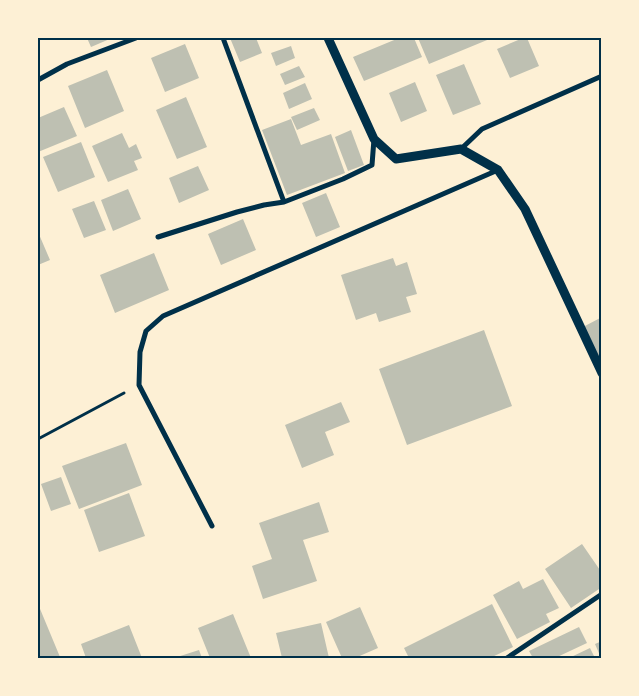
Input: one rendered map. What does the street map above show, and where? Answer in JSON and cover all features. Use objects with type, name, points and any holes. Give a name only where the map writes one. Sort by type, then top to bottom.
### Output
[{"type":"street","points":[[38,80],[68,64],[136,38]]},
{"type":"street","points":[[223,38],[284,202]]},
{"type":"street","points":[[328,38],[374,139],[396,158],[460,149],[482,129],[602,76]]},
{"type":"street","points":[[158,237],[236,212],[284,202],[343,179],[372,165],[374,139]]},
{"type":"street","points":[[460,149],[498,170],[525,209],[602,373]]},
{"type":"street","points":[[212,526],[140,384],[140,352],[146,331],[163,316],[498,170]]},
{"type":"street","points":[[506,658],[602,594]]},
{"type":"path","points":[[38,439],[140,384]]},
{"type":"building","points":[[87,38],[112,38],[91,47]]},
{"type":"building","points":[[230,38],[256,38],[262,53],[240,62]]},
{"type":"building","points":[[399,38],[414,38],[422,57],[364,81],[353,57]]},
{"type":"building","points":[[418,38],[492,38],[429,64]]},
{"type":"building","points":[[527,38],[539,66],[510,78],[497,49]]},
{"type":"building","points":[[185,44],[199,78],[165,92],[151,58]]},
{"type":"building","points":[[291,46],[295,58],[276,66],[271,53]]},
{"type":"building","points":[[464,64],[481,104],[453,115],[436,75]]},
{"type":"building","points":[[299,66],[305,77],[285,85],[280,74]]},
{"type":"building","points":[[107,70],[124,111],[85,128],[68,86]]},
{"type":"building","points":[[415,82],[427,111],[401,122],[389,93]]},
{"type":"building","points":[[305,83],[312,99],[289,109],[283,93]]},
{"type":"building","points":[[186,97],[207,147],[177,159],[156,110]]},
{"type":"building","points":[[64,107],[77,136],[38,152],[38,118]]},
{"type":"building","points":[[314,108],[320,120],[297,130],[291,117]]},
{"type":"building","points":[[291,119],[301,145],[331,134],[345,173],[287,195],[262,130]]},
{"type":"building","points":[[351,130],[364,165],[348,171],[335,137]]},
{"type":"building","points":[[122,133],[129,148],[136,144],[142,158],[134,161],[138,170],[108,182],[92,146]]},
{"type":"building","points":[[81,142],[95,177],[58,192],[43,157]]},
{"type":"building","points":[[198,166],[209,190],[179,203],[169,178]]},
{"type":"building","points":[[128,189],[141,219],[113,231],[101,200]]},
{"type":"building","points":[[326,193],[340,227],[316,237],[302,203]]},
{"type":"building","points":[[94,201],[106,230],[84,238],[72,209]]},
{"type":"building","points":[[243,219],[256,250],[221,265],[208,234]]},
{"type":"building","points":[[38,232],[50,260],[38,265]]},
{"type":"building","points":[[154,253],[169,290],[115,313],[100,275]]},
{"type":"building","points":[[393,258],[396,266],[407,262],[417,294],[406,297],[411,312],[379,322],[376,313],[356,320],[341,275]]},
{"type":"building","points":[[602,317],[602,362],[583,327]]},
{"type":"building","points":[[484,330],[512,406],[407,445],[379,369]]},
{"type":"building","points":[[341,402],[350,422],[325,432],[334,455],[302,468],[285,425]]},
{"type":"building","points":[[126,443],[142,485],[79,509],[62,466]]},
{"type":"building","points":[[61,477],[71,504],[51,511],[41,484]]},
{"type":"building","points":[[129,493],[145,536],[99,552],[84,510]]},
{"type":"building","points":[[319,502],[329,532],[303,540],[317,581],[263,599],[252,566],[272,559],[259,523]]},
{"type":"building","points":[[582,544],[602,573],[602,587],[571,608],[545,569]]},
{"type":"building","points":[[543,579],[559,608],[546,614],[550,622],[517,639],[493,595],[519,581],[523,589]]},
{"type":"building","points":[[38,604],[60,657],[38,658]]},
{"type":"building","points":[[492,604],[513,647],[490,658],[409,658],[404,648]]},
{"type":"building","points":[[360,607],[378,648],[355,658],[342,658],[326,622]]},
{"type":"building","points":[[233,614],[251,658],[210,658],[198,628]]},
{"type":"building","points":[[321,623],[329,658],[282,658],[276,633]]},
{"type":"building","points":[[129,625],[142,658],[86,658],[81,644]]},
{"type":"building","points":[[579,627],[587,643],[555,658],[533,658],[529,651]]},
{"type":"building","points":[[602,641],[602,658],[601,658],[595,644]]},
{"type":"building","points":[[590,648],[595,658],[569,658]]},
{"type":"building","points":[[199,650],[202,658],[174,658]]}]
